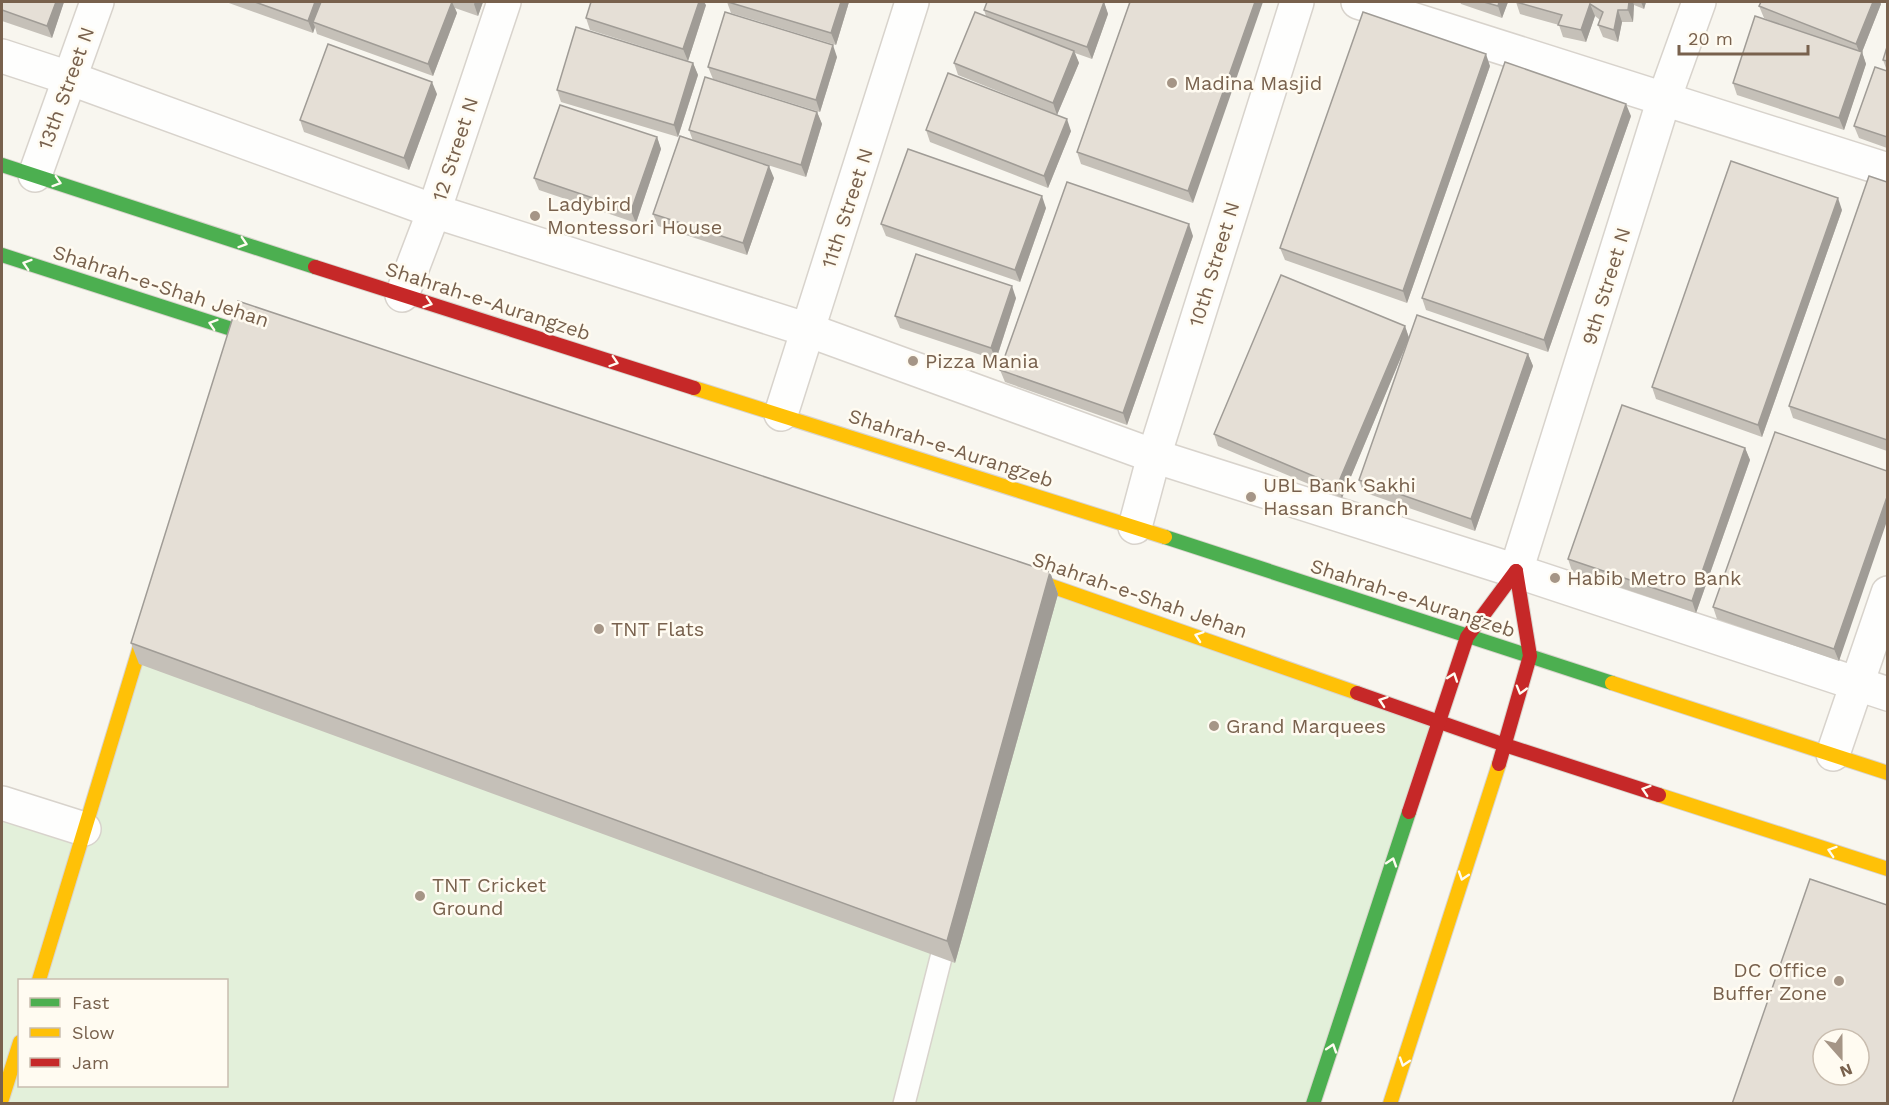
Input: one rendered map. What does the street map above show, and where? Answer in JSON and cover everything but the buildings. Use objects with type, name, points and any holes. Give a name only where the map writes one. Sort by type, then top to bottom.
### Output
[{"type":"main road","name":"Shahrah-e-Aurangzeb","points":[[2,165],[1135,528],[1887,773]]},
{"type":"main road","name":"Shahrah-e-Shah Jehan","points":[[2,255],[233,336],[280,345]]},
{"type":"main road","name":"Shahrah-e-Shah Jehan","points":[[993,566],[1438,720]]},
{"type":"main road","points":[[1313,1104],[1467,637],[1516,571]]},
{"type":"main road","points":[[1390,1104],[1505,744],[1530,656],[1516,571]]},
{"type":"main road","points":[[40,979],[155,599]]},
{"type":"main road","points":[[1438,720],[1887,869]]},
{"type":"main road","points":[[2,1099],[18,1048]]},
{"type":"street","name":"13th Street N","points":[[35,175],[97,2]]},
{"type":"street","name":"12 Street N","points":[[402,295],[434,211],[504,2]]},
{"type":"street","name":"11th Street N","points":[[781,414],[912,2]]},
{"type":"street","name":"10th Street N","points":[[1135,528],[1154,456],[1297,2]]},
{"type":"street","points":[[1358,2],[1887,170]]},
{"type":"street","name":"9th Street N","points":[[1516,571],[1664,99],[1699,2]]},
{"type":"street","points":[[2,56],[69,78],[434,211],[808,330],[1154,456],[1516,571],[1887,694]]},
{"type":"street","points":[[1833,754],[1887,593]]},
{"type":"street","points":[[2,803],[84,829]]},
{"type":"lane","points":[[1043,606],[1050,584]]},
{"type":"lane","points":[[904,1104],[954,909]]},
{"type":"green space","points":[[245,323],[1438,717],[1315,1103],[2,1103],[2,803],[86,830]]},
{"type":"traffic: fast","points":[[2,165],[315,267]]},
{"type":"traffic: fast","points":[[2,255],[272,342]]},
{"type":"traffic: fast","points":[[1165,537],[1612,683]]},
{"type":"traffic: fast","points":[[1313,1104],[1409,812]]},
{"type":"traffic: slow","points":[[694,388],[1165,537]]},
{"type":"traffic: slow","points":[[1011,572],[1357,693]]},
{"type":"traffic: slow","points":[[39,979],[149,617]]},
{"type":"traffic: slow","points":[[1612,683],[1888,773]]},
{"type":"traffic: slow","points":[[1390,1104],[1499,764]]},
{"type":"traffic: slow","points":[[1659,795],[1888,869]]},
{"type":"traffic: slow","points":[[2,1099],[18,1048]]},
{"type":"traffic: jam","points":[[315,267],[694,388]]},
{"type":"traffic: jam","points":[[1409,812],[1467,637],[1516,571]]},
{"type":"traffic: jam","points":[[1499,764],[1530,656],[1516,571]]},
{"type":"traffic: jam","points":[[1357,693],[1505,745],[1659,795]]},
{"type":"place","name":"Madina Masjid","points":[[1172,83]]},
{"type":"place","name":"Ladybird Montessori House","points":[[535,216]]},
{"type":"place","name":"Pizza Mania","points":[[913,361]]},
{"type":"place","name":"UBL Bank Sakhi Hassan Branch","points":[[1251,497]]},
{"type":"place","name":"Habib Metro Bank","points":[[1555,578]]},
{"type":"place","name":"TNT Flats","points":[[599,629]]},
{"type":"place","name":"Grand Marquees","points":[[1214,726]]},
{"type":"place","name":"TNT Cricket Ground","points":[[420,896]]},
{"type":"place","name":"DC Office Buffer Zone","points":[[1839,981]]}]
